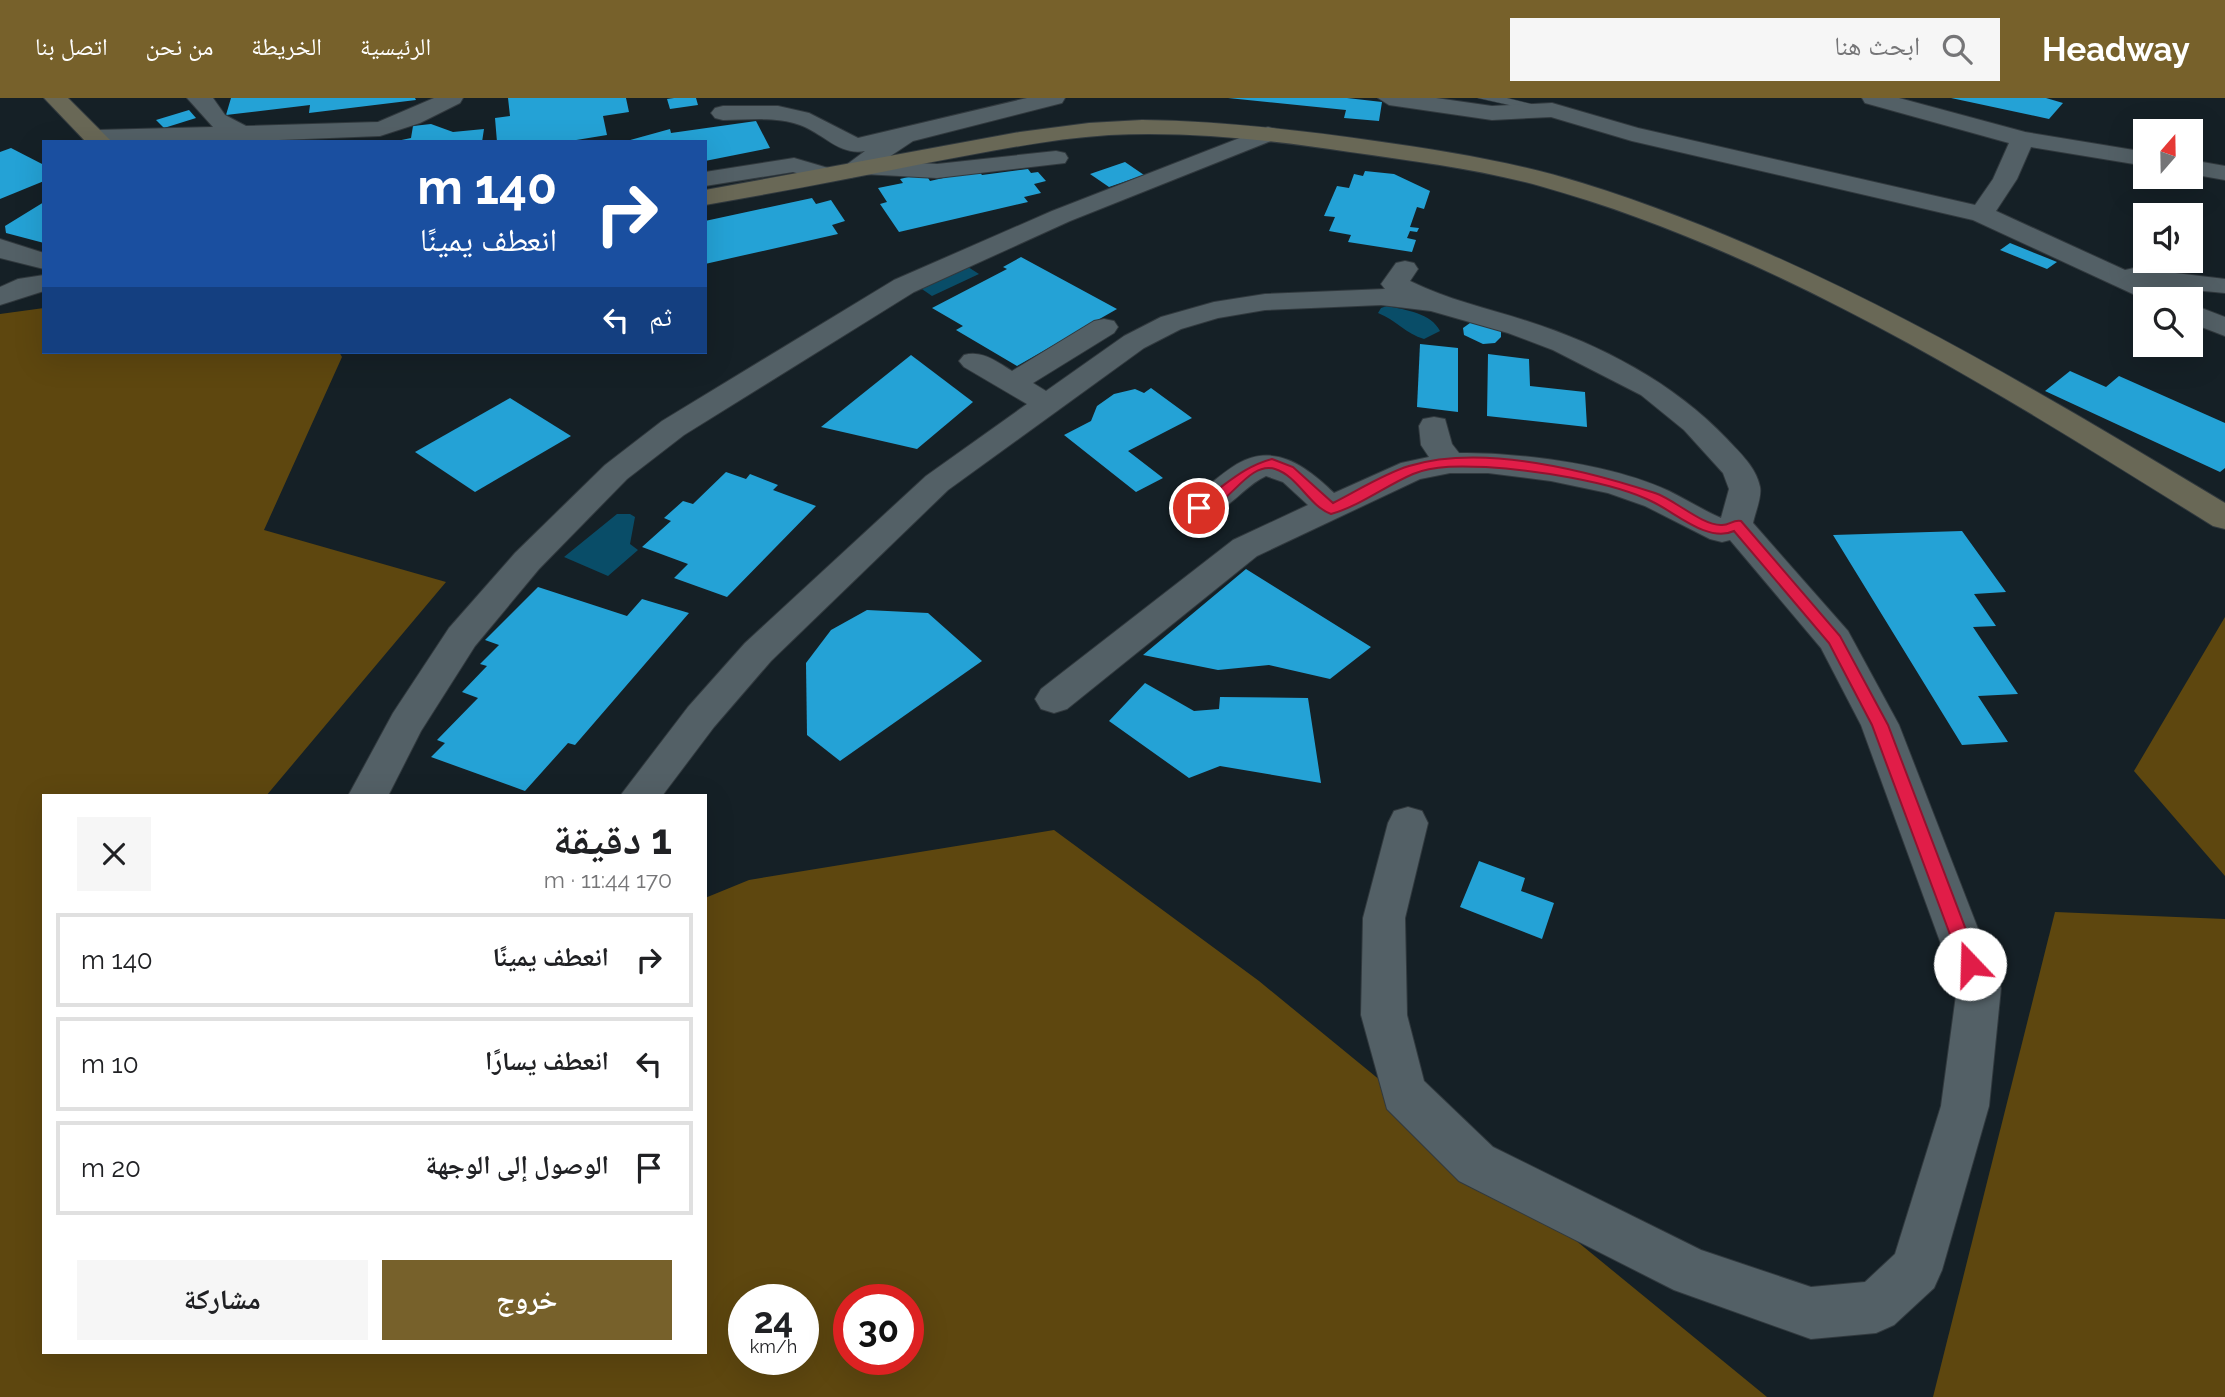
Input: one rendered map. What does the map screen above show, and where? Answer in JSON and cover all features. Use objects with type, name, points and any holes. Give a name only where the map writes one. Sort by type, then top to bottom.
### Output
[{"type":"main road","points":[[55,98],[99,140]]},
{"type":"main road","points":[[707,198],[1069,131],[1161,128],[1268,134],[1429,156],[1501,170],[1574,189],[1665,221],[1758,260],[1890,322],[2066,420],[2225,518]]},
{"type":"street","points":[[198,98],[204,101],[216,120],[235,127],[225,135]]},
{"type":"street","points":[[99,140],[380,129],[412,118],[452,98]]},
{"type":"street","points":[[724,103],[808,120],[854,146],[905,136],[1054,98]]},
{"type":"street","points":[[1389,98],[1492,114],[1552,110],[1632,134],[1981,214],[2138,287]]},
{"type":"street","points":[[1872,98],[2023,139],[2133,157]]},
{"type":"street","points":[[369,794],[405,723],[462,637],[527,561],[616,472],[673,428],[904,286],[1061,216],[1268,134]]},
{"type":"street","points":[[847,171],[905,136]]},
{"type":"street","points":[[1981,214],[2005,179],[2023,139]]},
{"type":"street","points":[[707,179],[794,165],[847,171],[937,171],[1056,158]]},
{"type":"street","points":[[2203,169],[2225,173]]},
{"type":"street","points":[[0,247],[14,255],[42,261]]},
{"type":"street","points":[[1405,269],[1395,284],[1433,303]]},
{"type":"street","points":[[2107,273],[2220,286]]},
{"type":"street","points":[[0,288],[36,284]]},
{"type":"street","points":[[0,297],[36,284]]},
{"type":"street","points":[[642,794],[701,717],[758,652],[937,483],[1134,342],[1171,323],[1214,310],[1330,297],[1381,296],[1433,303],[1518,327],[1608,365],[1652,389],[1695,423],[1738,470],[1745,489],[1737,524]]},
{"type":"street","points":[[2203,318],[2225,328]]},
{"type":"street","points":[[1012,383],[1104,327]]},
{"type":"street","points":[[974,361],[1046,403]]},
{"type":"street","points":[[1556,366],[1695,423]]},
{"type":"street","points":[[1434,426],[1437,445],[1450,463]]},
{"type":"street","points":[[1199,508],[1216,499],[1251,469],[1272,463],[1288,470],[1331,509]]},
{"type":"street","points":[[1054,699],[1245,548],[1412,470],[1450,463],[1488,463],[1539,469],[1614,484],[1656,498],[1722,531],[1737,524]]},
{"type":"street","points":[[1408,823],[1384,918],[1384,1015],[1404,1093],[1476,1164],[1692,1272],[1811,1314],[1876,1307],[1916,1270],[1965,1106],[1979,988],[1880,725],[1835,640],[1737,524]]},
{"type":"lane","points":[[1485,98],[1552,110]]},
{"type":"shaded area","points":[[42,308],[42,354],[340,354],[342,357],[264,530],[446,582],[268,794],[42,794],[42,1354],[707,1354],[707,897],[749,880],[1054,830],[1259,981],[1767,1397],[0,1397],[0,314]]},
{"type":"shaded area","points":[[2225,617],[2225,876],[2134,771]]},
{"type":"shaded area","points":[[2055,912],[2225,919],[2225,1397],[1933,1397]]},
{"type":"water","points":[[965,265],[979,274],[932,296],[919,287]]},
{"type":"water","points":[[1387,306],[1424,316],[1440,331],[1424,339],[1418,337],[1378,313],[1381,308]]},
{"type":"water","points":[[617,514],[630,514],[635,517],[630,544],[638,550],[608,576],[564,557]]},
{"type":"building","points":[[231,98],[416,100],[309,113],[310,105],[226,115]]},
{"type":"building","points":[[508,98],[626,98],[629,112],[603,116],[607,135],[576,140],[497,140],[495,118],[510,116]]},
{"type":"building","points":[[696,98],[698,105],[670,109],[667,99]]},
{"type":"building","points":[[1228,98],[1347,98],[1382,102],[1379,121],[1344,118],[1346,110]]},
{"type":"building","points":[[1951,98],[2046,98],[2063,103],[2049,119]]},
{"type":"building","points":[[189,110],[196,118],[164,128],[156,120]]},
{"type":"building","points":[[756,121],[770,148],[707,161],[707,140],[630,140],[670,129],[671,133]]},
{"type":"building","points":[[431,124],[453,132],[484,129],[482,140],[402,140],[411,138],[413,126]]},
{"type":"building","points":[[11,148],[42,164],[42,182],[0,199],[0,152]]},
{"type":"building","points":[[1125,162],[1144,175],[1109,187],[1090,174]]},
{"type":"building","points":[[1028,169],[1031,173],[1038,172],[1046,181],[1034,184],[1041,193],[1024,197],[1028,202],[899,232],[880,204],[887,202],[878,188],[903,183],[900,179],[925,173],[930,181],[978,170],[982,175]]},
{"type":"building","points":[[1365,171],[1394,174],[1430,191],[1424,209],[1417,207],[1410,227],[1419,228],[1417,232],[1410,231],[1407,238],[1416,240],[1412,252],[1348,242],[1351,235],[1329,231],[1335,217],[1324,216],[1337,186],[1349,188],[1354,174],[1363,176]]},
{"type":"building","points":[[812,198],[816,204],[831,200],[845,221],[832,225],[838,234],[707,264],[707,221]]},
{"type":"building","points":[[42,203],[42,242],[6,233],[5,226]]},
{"type":"building","points":[[2010,243],[2057,262],[2047,269],[2000,250]]},
{"type":"building","points":[[1021,257],[1117,309],[1017,366],[956,330],[963,326],[932,308],[1007,269],[1003,267]]},
{"type":"building","points":[[1482,322],[1501,331],[1501,337],[1495,343],[1483,344],[1464,335],[1463,328],[1470,323]]},
{"type":"building","points":[[1420,344],[1458,348],[1458,412],[1417,407]]},
{"type":"building","points":[[1488,354],[1529,359],[1530,386],[1585,392],[1587,427],[1487,416]]},
{"type":"building","points":[[911,355],[973,402],[917,449],[821,427]]},
{"type":"building","points":[[2070,371],[2106,387],[2119,376],[2225,423],[2225,468],[2220,472],[2045,391]]},
{"type":"building","points":[[1151,388],[1192,418],[1128,451],[1163,478],[1136,492],[1064,435],[1091,421],[1097,406],[1114,394],[1135,389],[1144,393]]},
{"type":"building","points":[[510,398],[571,436],[475,492],[415,452]]},
{"type":"building","points":[[726,472],[746,479],[750,474],[778,485],[773,490],[816,506],[727,597],[674,578],[688,564],[642,547],[671,521],[664,518],[683,501],[693,504]]},
{"type":"building","points":[[1962,531],[2006,592],[1974,594],[1996,626],[1973,627],[2018,694],[1978,696],[2008,742],[1962,745],[1833,535]]},
{"type":"building","points":[[1246,569],[1371,647],[1330,679],[1269,665],[1218,670],[1143,655]]},
{"type":"building","points":[[538,587],[627,616],[642,599],[689,613],[575,745],[568,743],[525,791],[431,757],[445,743],[437,740],[478,698],[462,692],[487,666],[480,664],[499,645],[485,640]]},
{"type":"building","points":[[867,610],[928,613],[982,661],[840,761],[807,735],[806,663],[831,630]]},
{"type":"building","points":[[1145,683],[1194,711],[1219,709],[1220,697],[1308,698],[1321,783],[1220,766],[1189,778],[1109,721]]},
{"type":"building","points":[[1479,861],[1525,878],[1521,891],[1554,903],[1542,939],[1460,907]]},
{"type":"route","points":[[1199,508],[1216,499],[1251,469],[1272,463],[1288,470],[1331,509],[1412,470],[1450,463],[1488,463],[1551,471],[1614,484],[1656,498],[1722,531],[1737,524],[1835,640],[1880,725],[1970,964]]}]
